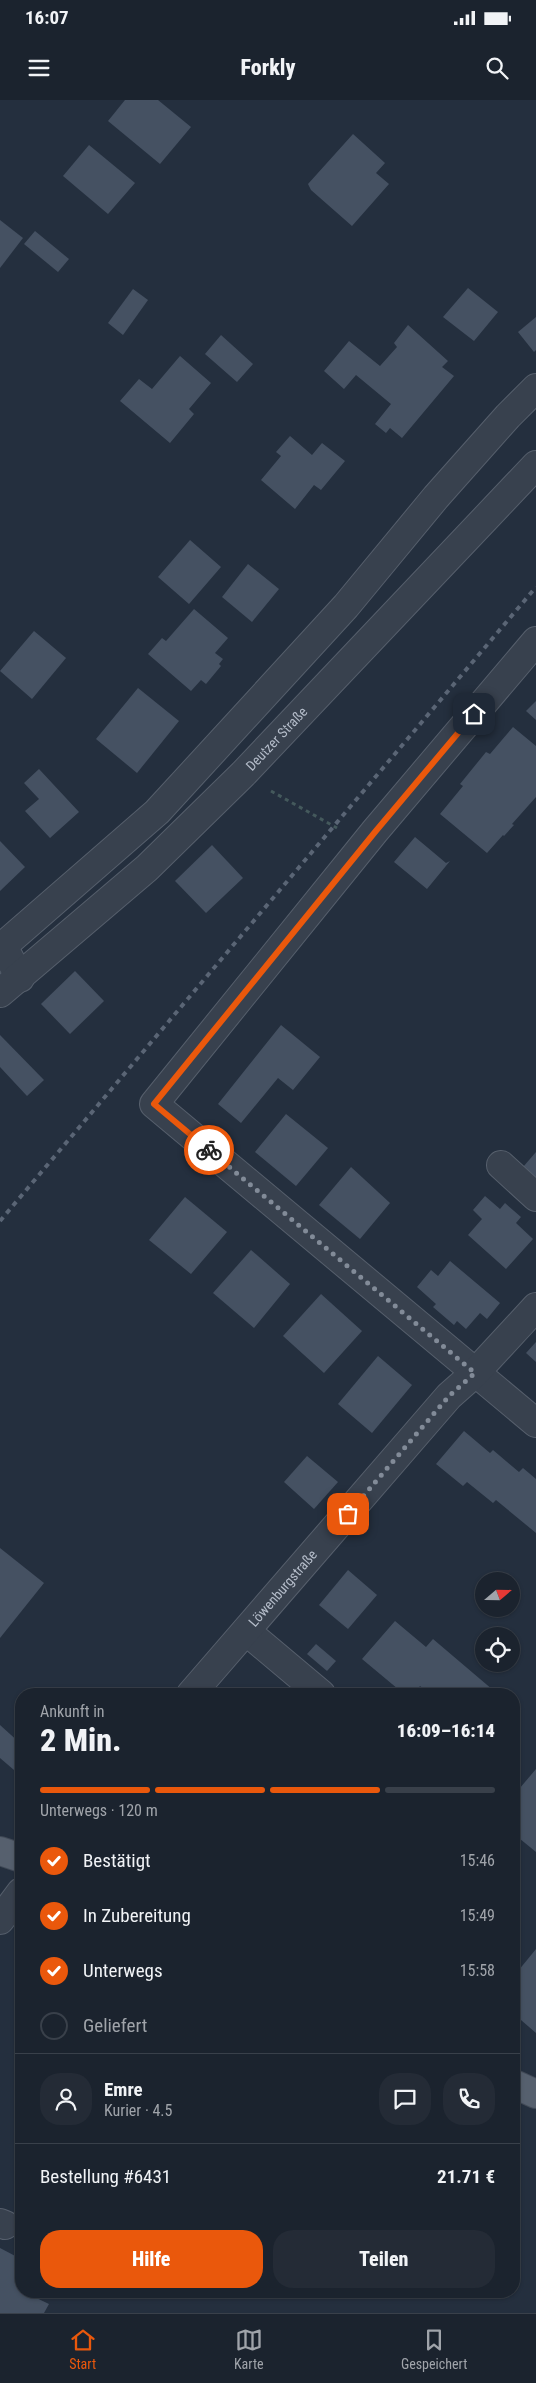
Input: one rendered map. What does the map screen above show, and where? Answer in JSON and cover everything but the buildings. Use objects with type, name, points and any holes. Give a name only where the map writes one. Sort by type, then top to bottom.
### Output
[{"type":"main road","points":[[0,1852],[15,1856]]},
{"type":"main road","points":[[520,2087],[536,2094]]},
{"type":"street","points":[[10,986],[3,946],[157,812],[346,606],[443,490],[508,416],[536,388]]},
{"type":"street","name":"Deutzer Straße","points":[[10,986],[147,868],[243,774],[536,465]]},
{"type":"street","points":[[536,642],[375,832],[154,1104],[536,1424]]},
{"type":"street","points":[[501,1165],[536,1197]]},
{"type":"street","name":"Löwenburgstraße","points":[[197,1688],[449,1396],[475,1373],[536,1307]]},
{"type":"street","points":[[246,1631],[314,1688]]},
{"type":"street","points":[[0,1920],[15,1900]]},
{"type":"path","points":[[243,774],[333,827],[375,832]]},
{"type":"railway","points":[[0,1221],[536,587]]},
{"type":"way so far","points":[[209,1150],[475,1373],[449,1396],[348,1514]]},
{"type":"route","points":[[209,1150],[154,1104],[375,832],[474,714]]}]
